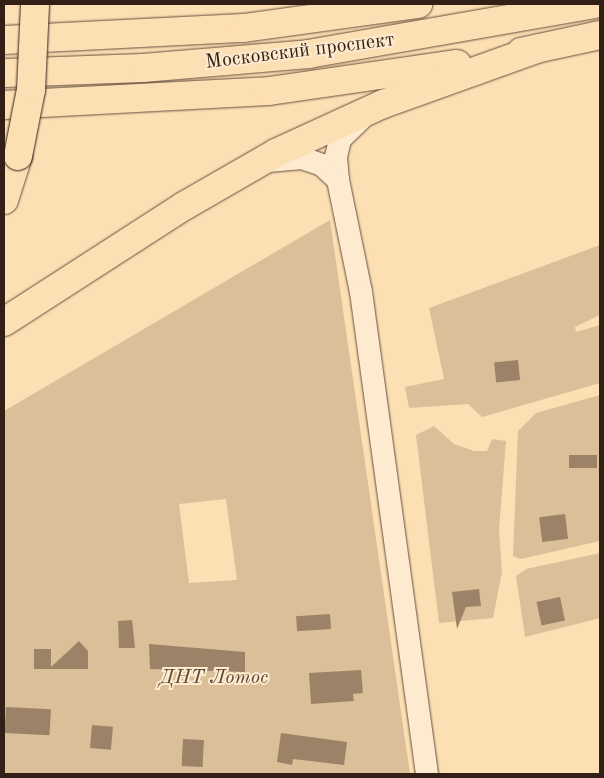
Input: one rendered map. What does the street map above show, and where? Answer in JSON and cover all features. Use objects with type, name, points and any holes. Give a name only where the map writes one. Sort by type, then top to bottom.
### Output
[{"type":"highway","points":[[4,200],[18,156],[31,90],[35,4]]},
{"type":"highway","name":"Московский проспект","points":[[4,40],[244,28],[418,4]]},
{"type":"highway","name":"Московский проспект","points":[[4,73],[143,68],[308,54],[594,4]]},
{"type":"highway","points":[[4,105],[269,91],[540,48],[600,35]]},
{"type":"highway","points":[[4,322],[255,164],[383,104],[540,48]]},
{"type":"street","points":[[383,104],[351,125],[340,139],[336,157],[338,180],[361,292],[427,774]]},
{"type":"street","points":[[255,164],[302,158],[322,165],[338,180]]},
{"type":"green space","name":"ДНТ Лотос","points":[[330,220],[410,774],[4,774],[4,411]],"holes":[[[226,499],[237,580],[189,583],[179,504]]]},
{"type":"green space","points":[[600,245],[600,315],[575,327],[576,332],[600,325],[600,383],[482,417],[468,404],[409,408],[405,387],[444,379],[429,308]]},
{"type":"green space","points":[[600,395],[600,541],[521,559],[513,556],[518,431],[536,413]]},
{"type":"green space","points":[[434,426],[454,444],[474,451],[487,451],[492,439],[506,441],[499,530],[502,572],[493,618],[439,623],[416,435]]},
{"type":"green space","points":[[600,553],[600,618],[525,637],[516,576],[526,569]]},
{"type":"building","points":[[518,360],[520,380],[496,382],[494,363]]},
{"type":"building","points":[[569,455],[597,455],[597,468],[569,468]]},
{"type":"building","points":[[565,514],[568,539],[542,542],[539,517]]},
{"type":"building","points":[[479,589],[481,606],[466,607],[457,629],[452,592]]},
{"type":"building","points":[[560,597],[565,620],[542,625],[537,602]]},
{"type":"building","points":[[330,614],[331,629],[297,631],[296,616]]},
{"type":"building","points":[[132,620],[135,648],[119,648],[118,621]]},
{"type":"building","points":[[79,641],[88,651],[88,669],[34,669],[34,649],[51,649],[51,667]]},
{"type":"building","points":[[149,644],[245,652],[245,672],[150,669]]},
{"type":"building","points":[[361,670],[363,693],[353,694],[354,701],[311,704],[309,673]]},
{"type":"building","points":[[6,707],[51,709],[50,735],[5,733]]},
{"type":"building","points":[[92,725],[113,727],[111,750],[90,748]]},
{"type":"building","points":[[281,733],[347,742],[344,765],[293,759],[292,765],[277,762]]},
{"type":"building","points":[[183,739],[204,740],[203,767],[182,766]]}]
